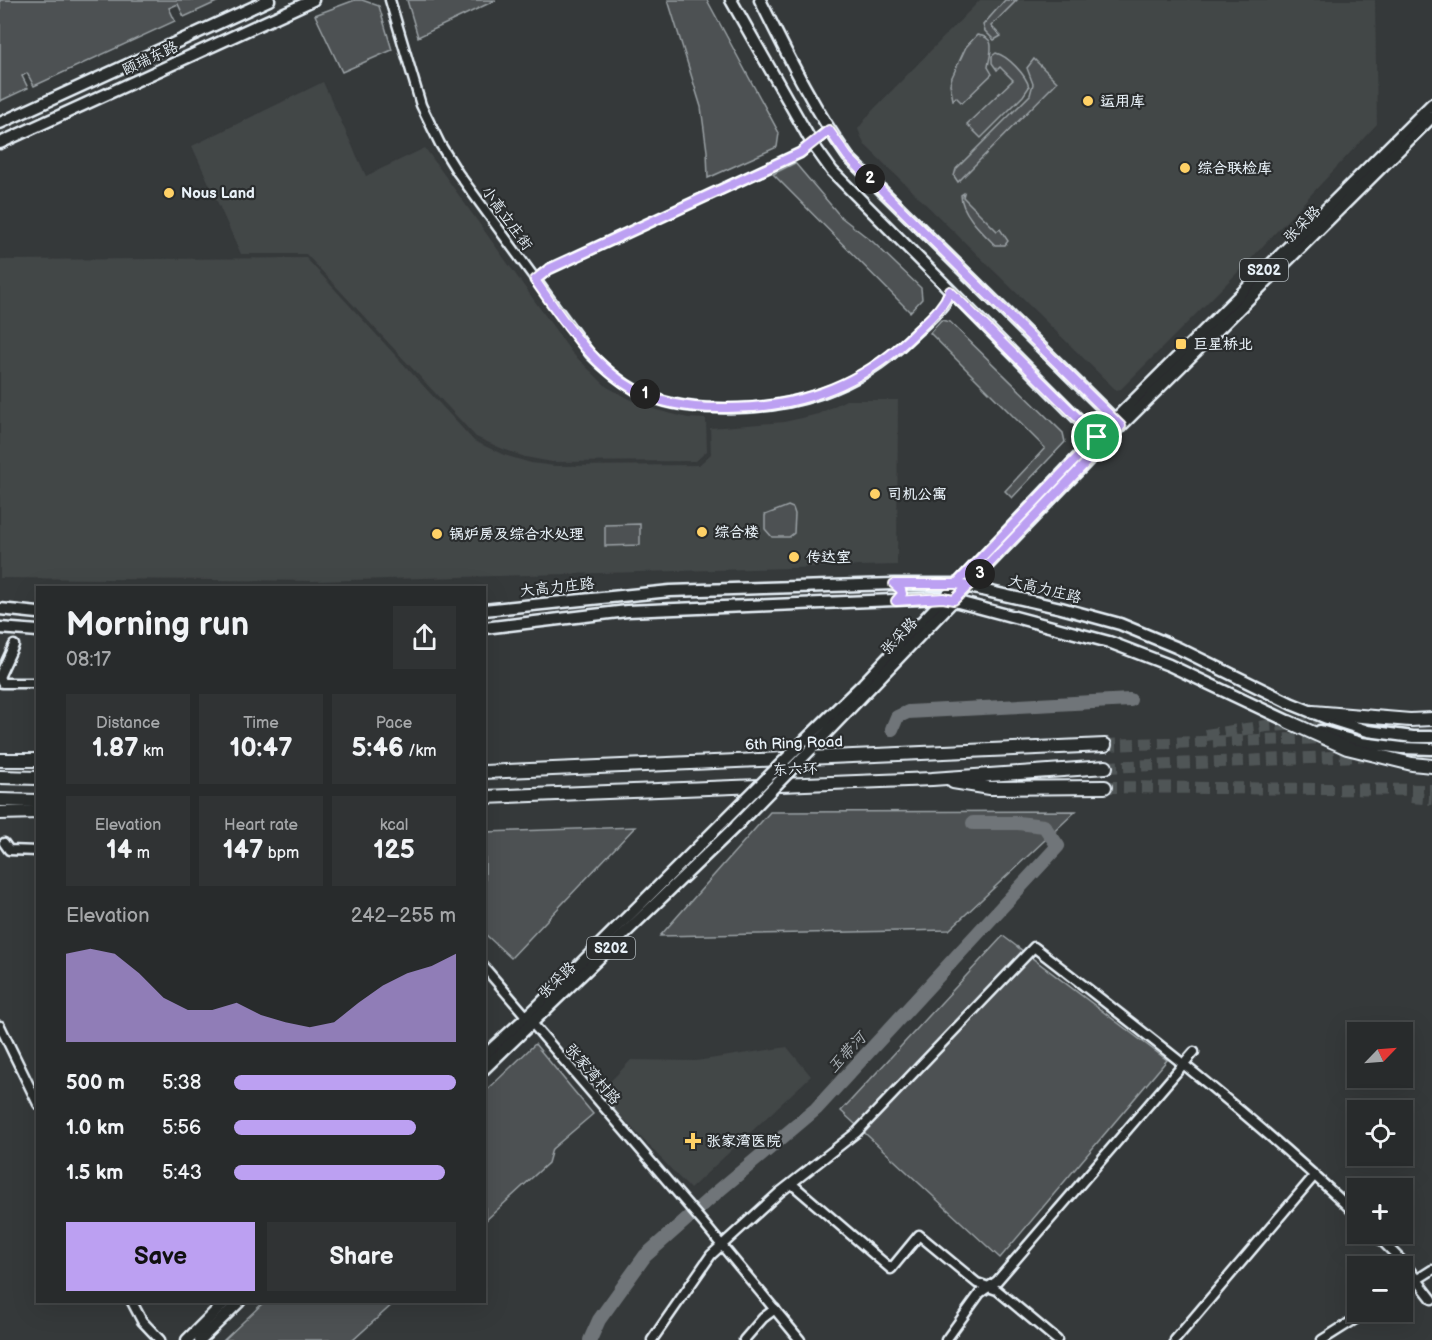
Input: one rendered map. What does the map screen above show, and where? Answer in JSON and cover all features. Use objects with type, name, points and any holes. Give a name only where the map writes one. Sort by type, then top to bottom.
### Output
[{"type":"highway","points":[[1313,712],[1410,720],[1432,719]]},
{"type":"highway","points":[[1289,723],[1347,748],[1412,764],[1432,766]]},
{"type":"highway","name":"6th Ring Road","points":[[486,772],[1106,745]]},
{"type":"highway","points":[[0,760],[36,760]]},
{"type":"highway","name":"东六环","points":[[486,797],[932,779],[1106,767]]},
{"type":"highway","points":[[0,777],[36,778]]},
{"type":"highway","points":[[932,779],[990,789],[1106,787]]},
{"type":"highway","points":[[0,800],[36,801]]},
{"type":"highway","points":[[0,813],[36,812]]},
{"type":"main road","name":"颐瑞东路","points":[[0,123],[269,0]]},
{"type":"main road","name":"颐瑞东路","points":[[0,143],[313,0]]},
{"type":"main road","points":[[731,0],[812,143],[832,171],[1100,441]]},
{"type":"main road","points":[[760,0],[797,74],[829,130],[848,157],[1118,423]]},
{"type":"main road","name":"张采路","points":[[486,1054],[529,1021],[737,825],[1100,441],[1432,104]]},
{"type":"main road","name":"张采路","points":[[1118,423],[1432,117]]},
{"type":"main road","points":[[894,584],[902,594],[896,601]]},
{"type":"main road","name":"大高力庄路","points":[[486,610],[670,591],[894,584],[962,585],[1120,624],[1178,648],[1273,695],[1368,731],[1432,737]]},
{"type":"main road","name":"张采路","points":[[486,1067],[723,822],[949,599]]},
{"type":"main road","name":"大高力庄路","points":[[486,628],[627,610],[949,599],[1109,642],[1169,664],[1289,723],[1361,743],[1402,748],[1432,748]]},
{"type":"main road","points":[[0,609],[36,612]]},
{"type":"main road","points":[[0,628],[36,631]]},
{"type":"main road","points":[[187,1340],[224,1303]]},
{"type":"main road","points":[[200,1340],[238,1303]]},
{"type":"street","name":"小高立庄街","points":[[390,0],[418,96],[440,144],[458,173],[590,354],[609,372],[637,390],[661,400],[687,406],[730,409],[764,408],[816,396],[849,382],[899,349],[944,304],[950,291]]},
{"type":"street","points":[[535,280],[549,269],[795,155],[829,130]]},
{"type":"street","points":[[14,645],[0,677],[2,683],[36,683]]},
{"type":"street","points":[[4,843],[9,850],[36,851]]},
{"type":"street","points":[[652,1340],[711,1255],[792,1184],[857,1132],[1034,947],[1184,1064],[1315,1175],[1347,1206]]},
{"type":"street","name":"张家湾村路","points":[[486,969],[705,1225],[800,1340]]},
{"type":"street","points":[[0,1026],[36,1100]]},
{"type":"street","points":[[946,1340],[980,1293],[997,1281],[1194,1052]]},
{"type":"street","points":[[1175,1340],[1315,1175]]},
{"type":"street","points":[[792,1184],[891,1269],[919,1235],[977,1283],[997,1290],[1057,1340]]},
{"type":"street","points":[[1385,1244],[1404,1263],[1432,1299]]},
{"type":"street","points":[[1413,1282],[1432,1270]]},
{"type":"street","points":[[133,1303],[142,1321],[160,1340]]},
{"type":"street","points":[[744,1340],[763,1318],[775,1309]]},
{"type":"street","points":[[1322,1340],[1351,1322]]},
{"type":"shaded area","points":[[0,0],[221,0],[184,17],[178,4],[169,8],[175,21],[34,86],[27,73],[22,76],[28,88],[0,101]]},
{"type":"shaded area","points":[[355,0],[379,6],[392,50],[342,72],[315,15]]},
{"type":"shaded area","points":[[407,0],[496,0],[418,37]]},
{"type":"shaded area","points":[[668,0],[707,0],[779,133],[777,147],[708,178],[701,107]]},
{"type":"shaded area","points":[[980,0],[1375,0],[1377,124],[1248,262],[1121,389],[1116,390],[864,144],[858,129],[872,111]]},
{"type":"shaded area","points":[[1005,0],[1017,0],[991,26],[1001,36],[994,40],[985,31],[983,25]]},
{"type":"shaded area","points":[[977,35],[984,36],[990,42],[988,67],[992,74],[962,103],[956,97],[953,100],[950,84],[966,47]]},
{"type":"shaded area","points":[[996,53],[1016,67],[1029,87],[981,138],[967,124],[1013,80],[1000,67],[997,70],[992,63],[992,56]]},
{"type":"shaded area","points":[[1034,59],[1057,82],[958,182],[954,176],[956,169],[1030,95],[1033,84],[1027,68]]},
{"type":"shaded area","points":[[323,82],[366,176],[425,148],[572,353],[607,387],[645,407],[688,418],[706,419],[707,451],[696,461],[552,462],[525,457],[503,449],[476,437],[306,254],[241,254],[192,146]]},
{"type":"shaded area","points":[[795,163],[841,217],[873,242],[921,288],[922,299],[910,312],[773,174]]},
{"type":"shaded area","points":[[964,193],[963,197],[997,231],[1000,229],[1008,241],[1005,245],[995,245],[974,222],[962,202],[961,195]]},
{"type":"shaded area","points":[[306,258],[474,441],[504,455],[531,463],[555,466],[699,465],[711,454],[710,428],[784,422],[818,414],[846,400],[898,400],[897,565],[314,581],[0,578],[0,260]]},
{"type":"shaded area","points":[[941,320],[950,322],[1063,433],[1065,442],[1012,498],[1005,491],[1045,448],[930,333]]},
{"type":"shaded area","points":[[788,506],[793,508],[795,514],[794,533],[789,537],[772,537],[765,529],[765,515]]},
{"type":"shaded area","points":[[640,524],[640,545],[605,546],[605,525]]},
{"type":"shaded area","points":[[1076,811],[949,930],[660,936],[770,812]]},
{"type":"shaded area","points":[[635,827],[511,958],[486,935],[486,832]]},
{"type":"shaded area","points":[[1003,936],[1167,1060],[1000,1258],[841,1111]]},
{"type":"shaded area","points":[[535,1044],[593,1114],[552,1149],[548,1163],[486,1220],[486,1091]]},
{"type":"shaded area","name":"张家湾医院","points":[[787,1047],[811,1076],[690,1189],[599,1093],[631,1060],[696,1061]]},
{"type":"shaded area","points":[[263,1303],[394,1303],[353,1340],[224,1340]]},
{"type":"waterway","name":"玉带河","points":[[892,729],[897,717],[908,712],[1130,700]]},
{"type":"waterway","name":"玉带河","points":[[590,1340],[599,1320],[645,1256],[816,1109],[1058,846],[1044,826],[1018,823],[973,823]]},
{"type":"tunnel","points":[[1206,735],[1266,726],[1341,722]]},
{"type":"tunnel","points":[[1343,737],[1386,736]]},
{"type":"tunnel","points":[[1105,745],[1326,738]]},
{"type":"tunnel","points":[[1106,767],[1423,753]]},
{"type":"tunnel","points":[[1105,787],[1432,790]]},
{"type":"tunnel","points":[[1411,797],[1432,799]]},
{"type":"place","name":"运用库","points":[[1088,101]]},
{"type":"place","name":"综合联检库","points":[[1185,168]]},
{"type":"place","name":"Nous Land","points":[[169,193]]},
{"type":"place","name":"巨星桥北","points":[[1181,344]]},
{"type":"place","name":"司机公寓","points":[[875,494]]},
{"type":"place","name":"综合楼","points":[[702,532]]},
{"type":"place","name":"锅炉房及综合水处理","points":[[437,534]]},
{"type":"place","name":"传达室","points":[[794,557]]},
{"type":"place","name":"张家湾医院","points":[[693,1141]]},
{"type":"route","points":[[1097,437],[950,291],[944,304],[899,349],[875,367],[849,382],[816,396],[788,404],[764,408],[730,409],[687,406],[661,400],[637,390],[609,372],[590,354],[535,280],[549,269],[800,153],[829,130],[848,157],[1121,426],[968,586],[894,584],[899,586],[902,594],[896,601],[943,598],[954,600],[968,586],[956,584],[1097,437]]}]
